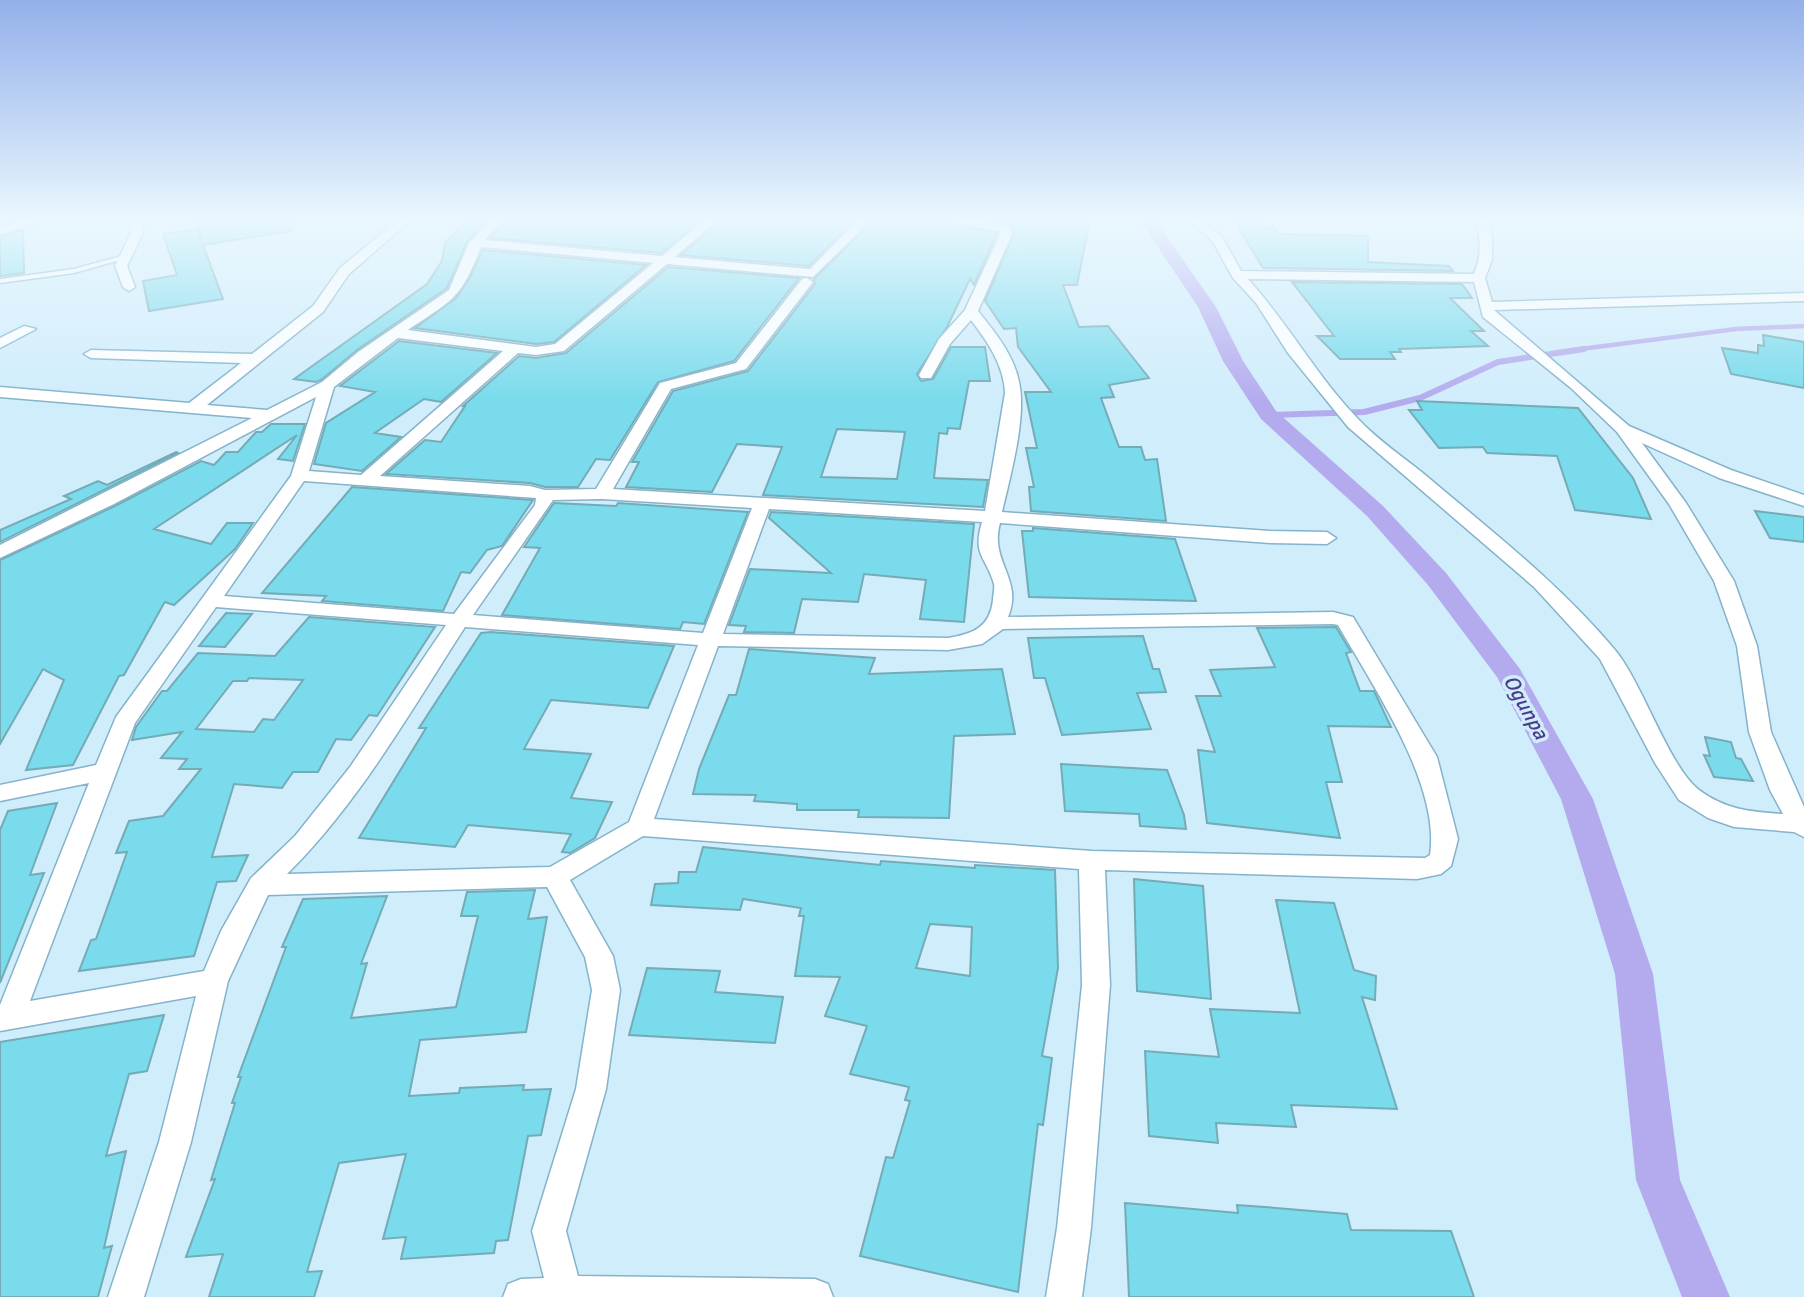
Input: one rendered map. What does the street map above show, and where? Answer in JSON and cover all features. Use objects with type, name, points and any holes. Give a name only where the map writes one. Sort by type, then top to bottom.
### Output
[{"type":"street","points":[[126,280],[129,287]]},
{"type":"street","points":[[193,408],[318,309],[338,280]]},
{"type":"street","points":[[0,552],[327,385],[453,293],[462,280]]},
{"type":"street","points":[[395,333],[548,351],[559,348],[641,280]]},
{"type":"street","points":[[926,375],[944,342],[971,311],[985,280]]},
{"type":"street","points":[[1241,280],[1261,301],[1307,369],[1354,424],[1541,583],[1608,655],[1623,677],[1667,763],[1688,794],[1717,812],[1743,821],[1802,826]]},
{"type":"street","points":[[1479,280],[1488,314],[1576,385],[1623,429],[1676,503],[1724,581],[1747,646],[1760,732],[1782,790],[1802,826]]},
{"type":"street","points":[[602,494],[665,386],[741,366],[807,282]]},
{"type":"street","points":[[1486,306],[1804,297]]},
{"type":"street","points":[[210,601],[712,640],[926,646],[975,640],[992,630],[1002,607],[1004,584],[988,554],[988,533],[993,519],[1013,400],[1012,383],[990,334],[971,311]]},
{"type":"street","points":[[0,344],[29,329]]},
{"type":"street","points":[[363,482],[515,348]]},
{"type":"street","points":[[91,354],[256,359]]},
{"type":"street","points":[[5,1018],[124,722],[299,476],[327,385]]},
{"type":"street","points":[[0,392],[270,415]]},
{"type":"street","points":[[1623,429],[1725,474],[1804,501]]},
{"type":"street","points":[[299,476],[545,495],[602,494],[1327,538]]},
{"type":"street","points":[[126,1297],[175,1142],[214,981],[260,885],[304,842],[358,773],[460,621],[544,505],[545,495]]},
{"type":"street","points":[[639,827],[762,505]]},
{"type":"street","points":[[260,885],[555,877],[639,827],[1091,860],[1417,869],[1432,867],[1442,859],[1445,839],[1425,757],[1346,621],[1320,618],[996,623]]},
{"type":"street","points":[[0,793],[105,771]]},
{"type":"street","points":[[1064,1297],[1074,1228],[1096,985],[1091,860]]},
{"type":"street","points":[[555,877],[599,956],[606,990],[591,1089],[549,1231],[567,1296]]},
{"type":"street","points":[[5,1018],[214,981]]},
{"type":"street","points":[[521,1297],[815,1297]]},
{"type":"building","points":[[216,280],[223,299],[149,311],[143,281]]},
{"type":"building","points":[[430,280],[451,280],[447,288],[357,350],[321,380],[316,382],[294,379]]},
{"type":"building","points":[[469,280],[629,280],[554,342],[536,344],[415,328],[456,298]]},
{"type":"building","points":[[653,280],[798,280],[734,361],[658,382],[610,460],[596,459],[578,487],[545,487],[530,483],[386,474],[425,440],[441,442],[463,406],[519,356],[536,358],[566,353]]},
{"type":"building","points":[[814,280],[970,280],[947,327],[917,374],[921,381],[933,379],[951,347],[985,347],[990,381],[969,381],[960,429],[948,428],[947,434],[939,433],[934,478],[988,480],[983,507],[763,495],[782,447],[737,444],[712,492],[626,487],[639,462],[632,462],[673,391],[748,371],[815,284]],"holes":[[[837,429],[905,432],[897,479],[821,477]]]},
{"type":"building","points":[[994,280],[1078,280],[1077,285],[1063,285],[1079,327],[1108,326],[1149,378],[1109,385],[1114,397],[1101,398],[1119,447],[1141,447],[1145,460],[1157,459],[1166,521],[1031,511],[1029,487],[1034,487],[1026,448],[1037,448],[1025,392],[1051,392],[1018,347],[1016,328],[1004,329],[985,301]]},
{"type":"building","points":[[1292,282],[1462,284],[1472,298],[1450,298],[1484,331],[1471,331],[1488,346],[1399,349],[1401,352],[1390,352],[1395,359],[1340,359],[1317,336],[1334,336]]},
{"type":"building","points":[[1763,335],[1804,342],[1804,388],[1731,374],[1722,348],[1758,353],[1758,345],[1764,346]]},
{"type":"building","points":[[399,341],[497,353],[441,402],[424,399],[375,433],[401,437],[362,471],[314,464],[326,423],[375,392],[340,386]]},
{"type":"building","points":[[1417,401],[1578,408],[1633,478],[1651,519],[1575,510],[1557,456],[1487,453],[1483,447],[1439,448],[1409,410],[1422,410]]},
{"type":"building","points":[[271,424],[305,424],[293,461],[278,459],[297,435],[154,529],[211,544],[227,523],[253,523],[235,549],[174,605],[165,602],[124,675],[119,676],[73,765],[26,770],[64,680],[43,669],[0,744],[0,560],[115,506],[201,461],[214,465],[226,452],[238,452],[256,432],[262,432]]},
{"type":"building","points":[[178,453],[0,542],[0,530],[71,499],[64,496],[98,481],[107,485]]},
{"type":"building","points":[[352,487],[533,500],[502,546],[487,550],[470,573],[461,572],[443,611],[322,601],[326,596],[262,593]]},
{"type":"building","points":[[554,503],[616,506],[618,503],[748,512],[704,624],[683,622],[680,629],[502,615],[540,548],[524,547]]},
{"type":"building","points":[[1755,511],[1804,517],[1804,542],[1770,538]]},
{"type":"building","points":[[771,512],[974,524],[964,622],[920,619],[926,580],[864,574],[858,602],[802,599],[794,633],[744,632],[746,626],[729,625],[750,569],[831,573],[769,518]]},
{"type":"building","points":[[1033,528],[1175,539],[1196,601],[1029,597],[1022,531],[1033,531]]},
{"type":"building","points":[[226,613],[252,614],[225,647],[199,646]]},
{"type":"building","points":[[309,617],[435,627],[377,716],[369,715],[351,740],[336,739],[318,772],[293,772],[282,788],[234,784],[212,857],[248,855],[236,881],[217,882],[194,956],[79,971],[91,940],[96,939],[127,852],[116,853],[129,821],[163,816],[201,769],[179,769],[187,759],[161,758],[182,732],[132,740],[136,727],[162,691],[167,691],[198,653],[275,656]],"holes":[[[249,678],[303,680],[274,720],[263,719],[254,732],[196,729],[233,681],[247,681]]]},
{"type":"building","points":[[1336,627],[1351,652],[1346,653],[1360,691],[1374,691],[1391,727],[1328,726],[1342,782],[1326,782],[1340,838],[1207,823],[1198,750],[1215,752],[1196,696],[1221,696],[1210,670],[1275,667],[1257,628]]},
{"type":"building","points":[[481,633],[674,646],[648,708],[551,700],[524,749],[591,754],[571,798],[612,802],[595,838],[570,853],[562,852],[571,834],[468,825],[455,847],[359,838],[426,728],[419,728]]},
{"type":"building","points":[[1143,636],[1153,669],[1159,669],[1166,692],[1137,693],[1151,729],[1062,735],[1045,678],[1034,678],[1028,638]]},
{"type":"building","points":[[749,649],[875,658],[869,674],[1002,669],[1015,734],[954,736],[949,818],[858,817],[859,810],[797,810],[797,804],[754,801],[756,795],[693,794],[699,769],[729,695],[736,695]]},
{"type":"building","points":[[1705,737],[1731,742],[1736,758],[1741,759],[1753,781],[1714,777],[1704,755],[1710,756]]},
{"type":"building","points":[[1061,764],[1167,770],[1184,815],[1186,829],[1140,826],[1139,814],[1065,811]]},
{"type":"building","points":[[57,803],[30,875],[44,873],[0,983],[0,830],[8,811]]},
{"type":"building","points":[[703,847],[880,865],[881,861],[975,868],[975,865],[1055,870],[1058,968],[1042,1056],[1052,1058],[1043,1125],[1038,1124],[1018,1292],[860,1256],[886,1157],[893,1158],[910,1101],[905,1100],[909,1087],[850,1074],[867,1026],[825,1016],[840,977],[795,976],[804,916],[799,916],[801,908],[743,899],[740,910],[651,905],[655,884],[678,883],[679,872],[696,872]],"holes":[[[930,924],[972,927],[970,976],[916,968]]]},
{"type":"building","points":[[1134,879],[1203,886],[1211,999],[1137,991]]},
{"type":"building","points":[[535,890],[528,919],[547,917],[526,1032],[420,1040],[409,1096],[459,1093],[460,1088],[524,1085],[523,1090],[551,1089],[541,1135],[528,1136],[508,1240],[496,1241],[494,1253],[401,1259],[406,1237],[383,1239],[406,1154],[339,1163],[307,1272],[322,1271],[314,1297],[209,1297],[223,1254],[186,1257],[215,1179],[211,1180],[235,1103],[232,1103],[241,1077],[238,1077],[286,947],[282,947],[303,899],[387,896],[361,964],[367,963],[351,1018],[456,1007],[478,916],[461,916],[467,892]]},
{"type":"building","points":[[1276,900],[1334,903],[1354,970],[1376,976],[1375,1000],[1362,997],[1397,1109],[1291,1105],[1296,1127],[1216,1123],[1218,1143],[1149,1136],[1145,1051],[1219,1057],[1210,1009],[1300,1013]]},
{"type":"building","points":[[647,968],[720,971],[715,992],[783,997],[775,1043],[629,1035]]},
{"type":"building","points":[[164,1015],[147,1071],[129,1074],[106,1156],[126,1151],[104,1248],[112,1246],[98,1297],[0,1297],[0,1042]]},
{"type":"building","points":[[1125,1203],[1238,1213],[1237,1205],[1347,1214],[1351,1230],[1451,1231],[1474,1297],[1129,1297]]},
{"type":"waterway","name":"Ogunpa","points":[[1188,280],[1207,307],[1233,361],[1268,415],[1375,511],[1437,579],[1510,675],[1577,799],[1634,974],[1658,1180],[1706,1297]]},
{"type":"waterway","points":[[1573,350],[1736,329],[1804,326]]},
{"type":"waterway","points":[[1268,415],[1364,412],[1420,398],[1498,362],[1584,349]]}]
